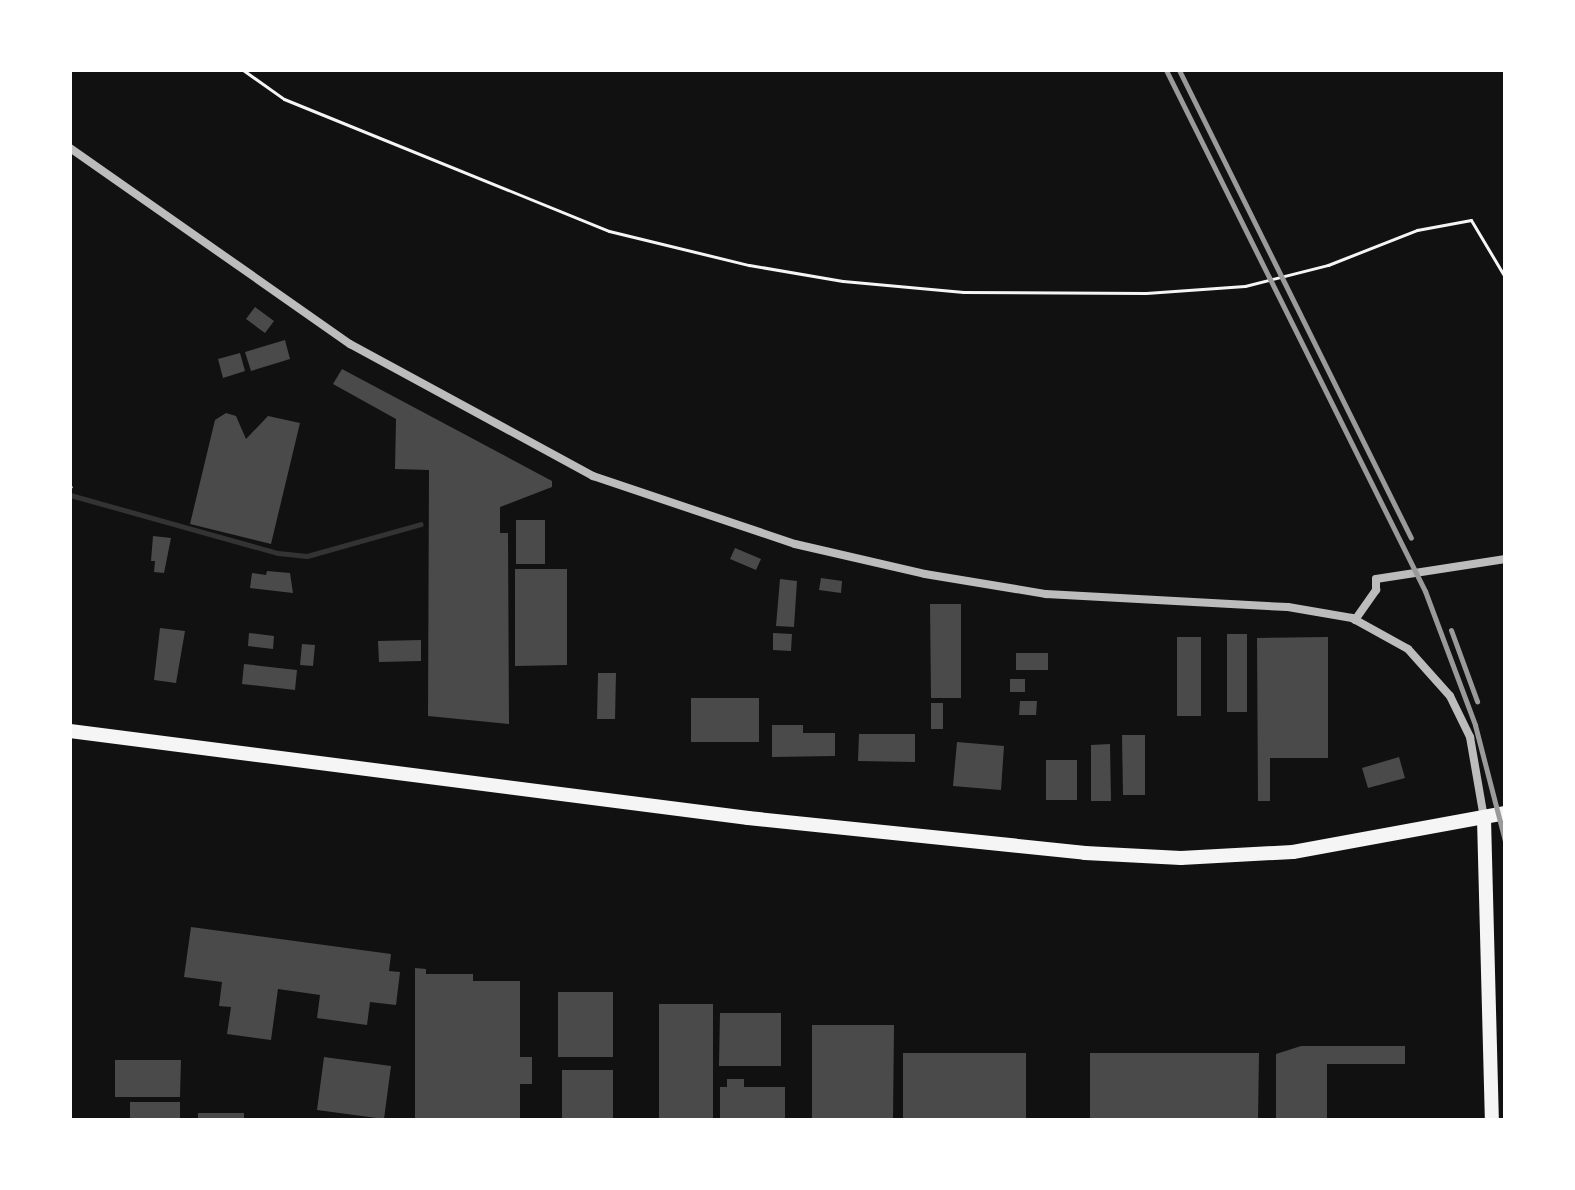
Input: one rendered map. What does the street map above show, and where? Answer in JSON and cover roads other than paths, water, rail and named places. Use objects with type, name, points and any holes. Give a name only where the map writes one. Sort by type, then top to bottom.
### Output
[{"type":"main road","points":[[70,731],[748,818],[1085,853],[1181,858],[1293,852],[1505,813]]},
{"type":"main road","points":[[1484,819],[1492,1120]]},
{"type":"street","points":[[70,148],[350,344],[593,476],[795,544],[925,574],[1046,594],[1288,607],[1355,620],[1408,649],[1450,696],[1473,747],[1484,819]]},
{"type":"street","points":[[1355,620],[1376,590],[1376,579],[1505,559]]},
{"type":"waterway","points":[[70,495],[278,553],[307,556],[421,524]]},
{"type":"railway","points":[[1166,70],[1425,591],[1475,725],[1505,841]]},
{"type":"railway","points":[[1179,70],[1411,538]]},
{"type":"railway","points":[[1451,630],[1477,701]]}]
